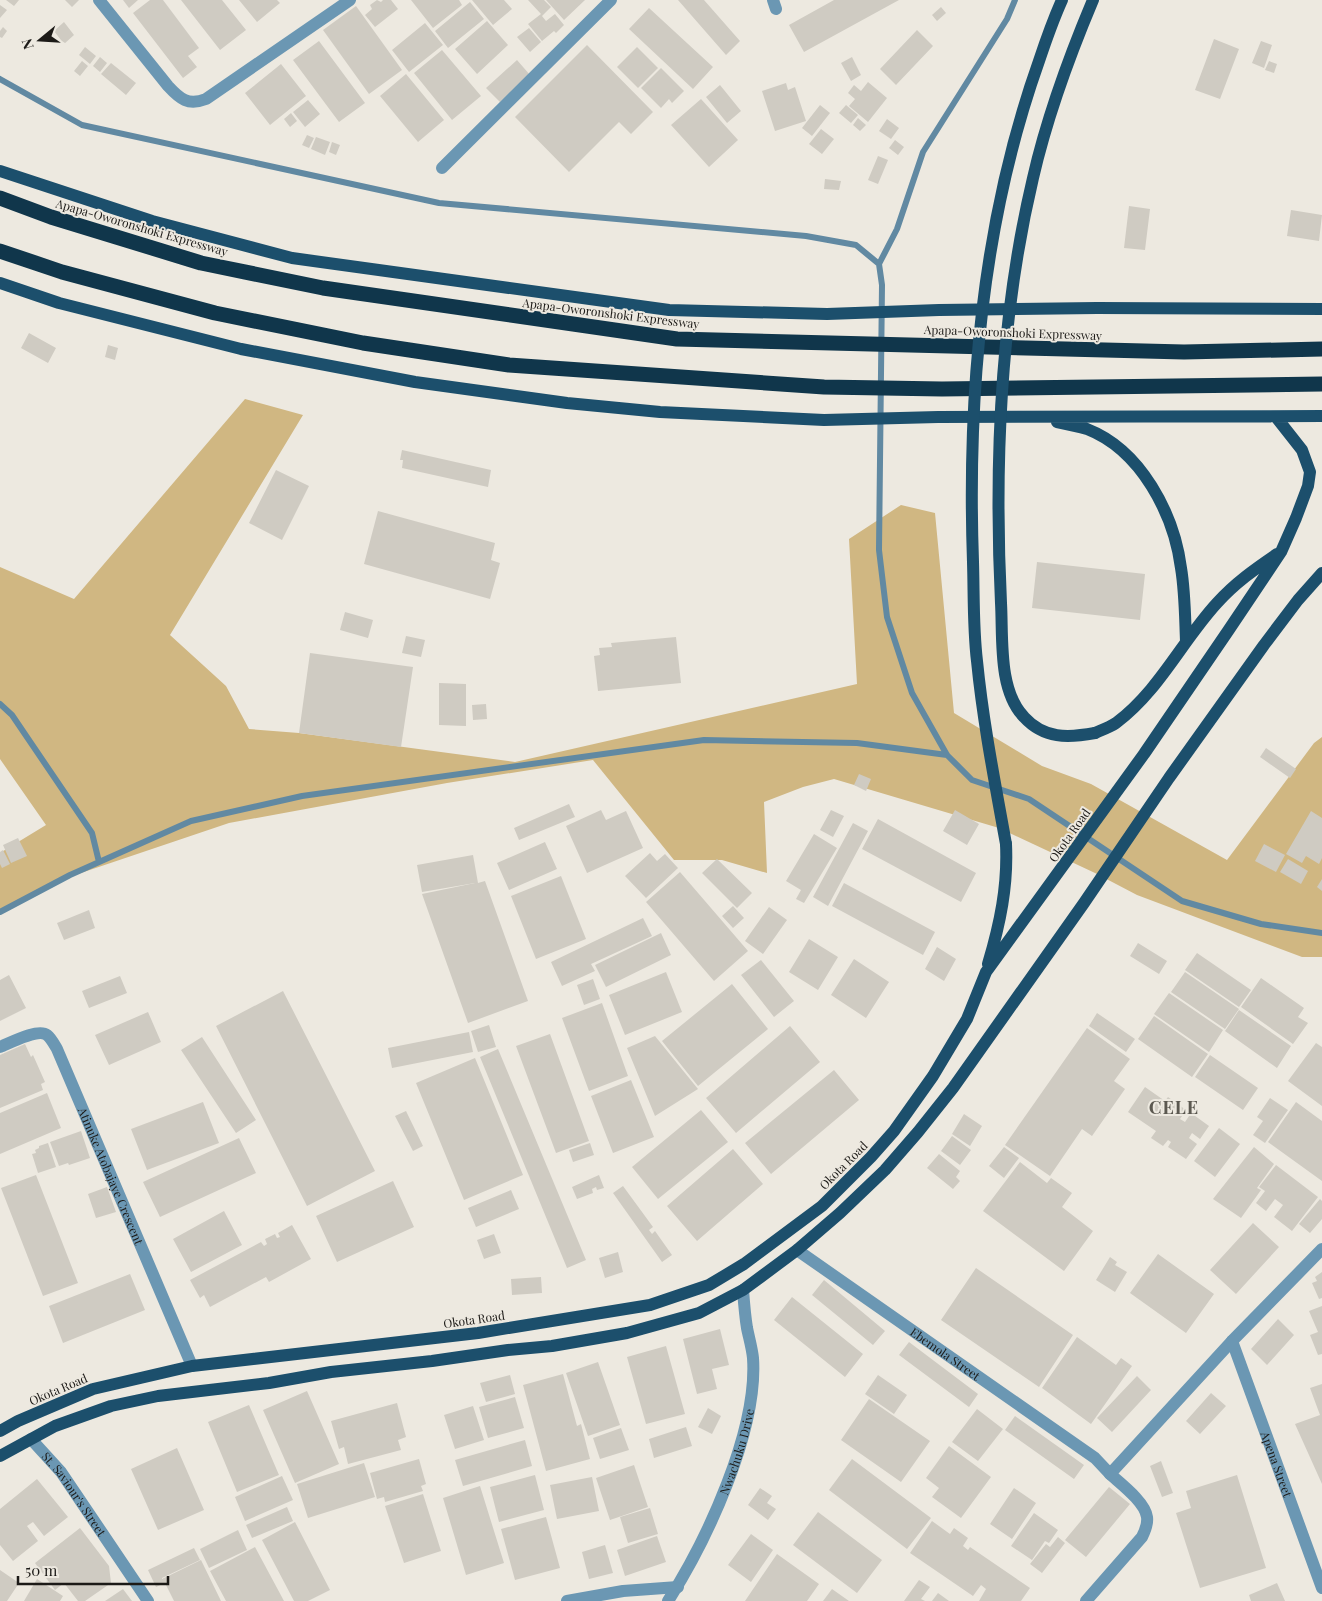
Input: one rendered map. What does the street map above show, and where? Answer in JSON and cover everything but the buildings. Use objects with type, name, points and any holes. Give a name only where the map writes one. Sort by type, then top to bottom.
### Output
[{"type":"highway","name":"Apapa-Oworonshoki Expressway","points":[[0,198],[51,217],[201,263],[323,288],[677,339],[1184,352],[1322,349]]},
{"type":"highway","points":[[0,251],[62,272],[215,313],[363,343],[509,365],[824,387],[942,389],[1322,384]]},
{"type":"main road","points":[[986,972],[998,931],[1005,895],[1007,868],[1006,844],[991,762],[977,659],[972,519],[972,435],[976,357],[993,234],[1008,164],[1028,92],[1062,0]]},
{"type":"main road","points":[[1093,0],[1075,43],[1033,176],[1017,251],[1008,312],[999,433],[1000,576],[1006,682],[1011,696],[1023,717],[1033,726],[1047,733],[1062,737],[1095,733],[1115,724],[1158,683],[1186,641],[1217,603],[1246,574],[1281,552]]},
{"type":"main road","name":"Apapa-Oworonshoki Expressway","points":[[0,171],[152,221],[292,258],[669,310],[827,314],[939,310],[1096,308],[1322,309]]},
{"type":"main road","points":[[0,283],[59,302],[241,348],[415,382],[567,404],[660,412],[824,420],[938,417],[1322,416]]},
{"type":"main road","points":[[1012,417],[1057,422],[1087,429],[1108,441],[1125,454],[1142,473],[1156,494],[1175,538],[1181,569],[1186,641]]},
{"type":"main road","name":"Okota Road","points":[[0,1431],[18,1421],[92,1389],[192,1366],[478,1333],[650,1305],[708,1285],[744,1264],[822,1206],[894,1131],[933,1076],[967,1019],[986,972],[1144,754],[1281,552],[1308,486],[1316,472],[1302,450],[1276,417]]},
{"type":"main road","points":[[0,1456],[55,1426],[111,1406],[158,1396],[269,1383],[331,1372],[552,1346],[627,1333],[698,1313],[743,1290],[797,1250],[840,1213],[885,1170],[952,1088],[1084,903],[1169,778],[1292,607],[1322,573]]},
{"type":"main road","points":[[933,1076],[952,1088]]},
{"type":"main road","points":[[327,1350],[331,1372]]},
{"type":"street","points":[[99,0],[179,98],[196,103],[206,99],[350,0]]},
{"type":"street","points":[[442,168],[611,0]]},
{"type":"street","name":"Atinuke Atobajaye Crescent","points":[[0,1048],[40,1033],[49,1036],[57,1049],[192,1366]]},
{"type":"street","points":[[1110,1474],[1232,1341],[1322,1249]]},
{"type":"street","name":"Ebemola Street","points":[[797,1250],[1094,1458],[1141,1504],[1147,1517],[1142,1537],[1086,1601]]},
{"type":"street","name":"Nwachuku Drive","points":[[668,1601],[697,1552],[722,1498],[740,1444],[751,1397],[753,1359],[743,1290]]},
{"type":"street","name":"Apena Street","points":[[1232,1341],[1322,1588]]},
{"type":"street","name":"St. Saviour's Street","points":[[31,1439],[61,1472],[148,1601]]},
{"type":"street","points":[[567,1601],[623,1591],[678,1586]]},
{"type":"shaded area","points":[[245,399],[303,415],[170,635],[226,686],[249,729],[299,733],[515,762],[857,684],[849,539],[901,505],[935,513],[954,713],[1042,766],[1091,784],[1227,860],[1314,743],[1322,737],[1322,957],[1302,957],[1137,895],[999,828],[834,779],[803,787],[764,802],[767,873],[722,860],[674,860],[593,760],[447,783],[229,823],[72,876],[0,911],[0,853],[46,825],[0,759],[0,567],[74,599]]},
{"type":"waterway","points":[[879,264],[897,229],[923,152],[1007,19],[1015,0]]},
{"type":"waterway","points":[[0,79],[82,125],[439,203],[806,236],[856,245],[879,264],[882,285],[879,550],[887,617],[912,693],[947,755],[972,780],[1029,799],[1182,901],[1261,924],[1322,933]]},
{"type":"waterway","points":[[0,704],[12,715],[92,833],[99,862]]},
{"type":"waterway","points":[[0,912],[70,875],[191,821],[302,796],[704,740],[857,743],[947,755]]},
{"type":"district","name":"CELE","points":[[1174,1107]]}]
